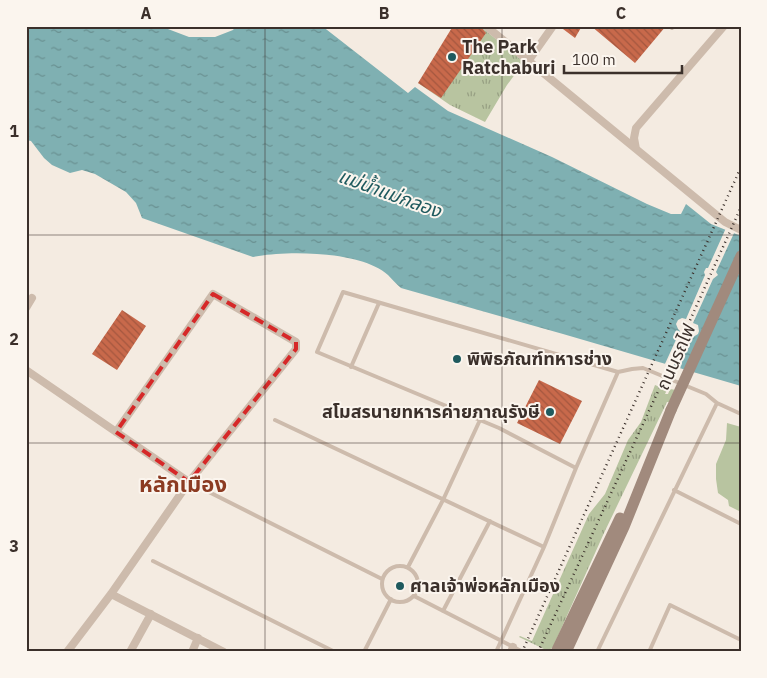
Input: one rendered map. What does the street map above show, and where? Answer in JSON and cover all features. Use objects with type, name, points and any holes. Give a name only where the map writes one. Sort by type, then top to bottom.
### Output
[{"type":"main road","name":"ถนนรถไฟ","points":[[566,652],[624,527],[671,410],[741,256]]},
{"type":"main road","name":"ถนนรถไฟ","points":[[556,652],[613,532],[645,472]]},
{"type":"street","points":[[486,26],[725,222],[741,230]]},
{"type":"street","points":[[529,60],[553,26]]},
{"type":"street","points":[[636,148],[634,138],[636,128],[724,26]]},
{"type":"street","points":[[67,652],[111,594],[189,482],[296,349],[296,342],[214,294],[116,432]]},
{"type":"street","points":[[26,308],[32,298]]},
{"type":"street","points":[[26,370],[189,482]]},
{"type":"street","points":[[111,594],[224,652]]},
{"type":"street","points":[[130,652],[150,614]]},
{"type":"street","points":[[192,652],[198,638]]},
{"type":"lane","points":[[576,468],[522,439],[480,420],[317,352],[343,292],[618,372],[643,368],[706,394],[716,403],[741,414]]},
{"type":"lane","points":[[352,367],[379,303]]},
{"type":"lane","points":[[496,652],[544,547],[618,372]]},
{"type":"lane","points":[[597,652],[716,403]]},
{"type":"lane","points":[[275,420],[544,547]]},
{"type":"lane","points":[[408,568],[443,500],[480,420]]},
{"type":"lane","points":[[189,482],[382,579]]},
{"type":"lane","points":[[674,490],[741,524]]},
{"type":"lane","points":[[444,611],[490,520]]},
{"type":"lane","points":[[154,561],[334,652]]},
{"type":"lane","points":[[401,566],[415,573],[418,578],[418,584],[414,596],[403,602],[391,600],[383,590],[382,579],[389,569],[401,566]]},
{"type":"lane","points":[[414,596],[502,641],[512,649],[523,652]]},
{"type":"lane","points":[[364,652],[391,600]]},
{"type":"lane","points":[[649,652],[670,605],[741,640]]},
{"type":"highlighted area","points":[[213,294],[296,342],[296,349],[189,482],[116,432]]},
{"type":"green space","points":[[480,26],[524,62],[507,85],[485,122],[450,105],[418,83]]},
{"type":"green space","points":[[655,385],[667,390],[665,394],[668,394],[670,389],[676,390],[670,402],[667,402],[604,533],[553,647],[548,651],[519,637],[532,641],[589,514],[605,494],[628,440],[641,422]]},
{"type":"green space","points":[[727,423],[741,427],[741,512],[729,506],[728,500],[718,493],[716,464],[726,440]]},
{"type":"water","name":"แม่น้ำแม่กลอง","points":[[26,26],[160,26],[189,37],[215,37],[233,30],[236,26],[322,26],[408,93],[415,87],[448,111],[552,157],[671,214],[681,214],[686,204],[711,224],[741,236],[741,386],[401,288],[388,275],[376,267],[361,261],[323,254],[303,253],[284,253],[253,257],[142,218],[136,203],[126,192],[95,174],[82,170],[70,173],[52,165],[31,141],[26,140]]},
{"type":"pier","points":[[726,228],[735,231],[716,272],[718,275],[713,279],[693,323],[698,325],[698,334],[693,337],[688,335],[672,369],[664,366],[680,331],[676,324],[682,318],[686,319],[705,275],[704,272],[708,268]]},
{"type":"building","name":"The Park Ratchaburi","points":[[453,26],[480,26],[486,33],[441,98],[418,83]]},
{"type":"building","points":[[559,26],[582,26],[575,38]]},
{"type":"building","points":[[591,26],[666,26],[635,63]]},
{"type":"building","points":[[122,310],[146,326],[117,370],[92,354]]},
{"type":"building","name":"สโมสรนายทหารค่ายภาณุรังษี","points":[[539,380],[582,401],[560,444],[517,423]]},
{"type":"railway","points":[[522,652],[741,167]]},
{"type":"railway","points":[[538,652],[741,207]]},
{"type":"place","name":"The Park Ratchaburi","points":[[452,57]]},
{"type":"place","name":"พิพิธภัณฑ์ทหารช่าง","points":[[457,359]]},
{"type":"place","name":"สโมสรนายทหารค่ายภาณุรังษี","points":[[550,412]]},
{"type":"place","name":"ศาลเจ้าพ่อหลักเมือง","points":[[400,586]]},
{"type":"district","name":"หลักเมือง","points":[[183,484]]}]
